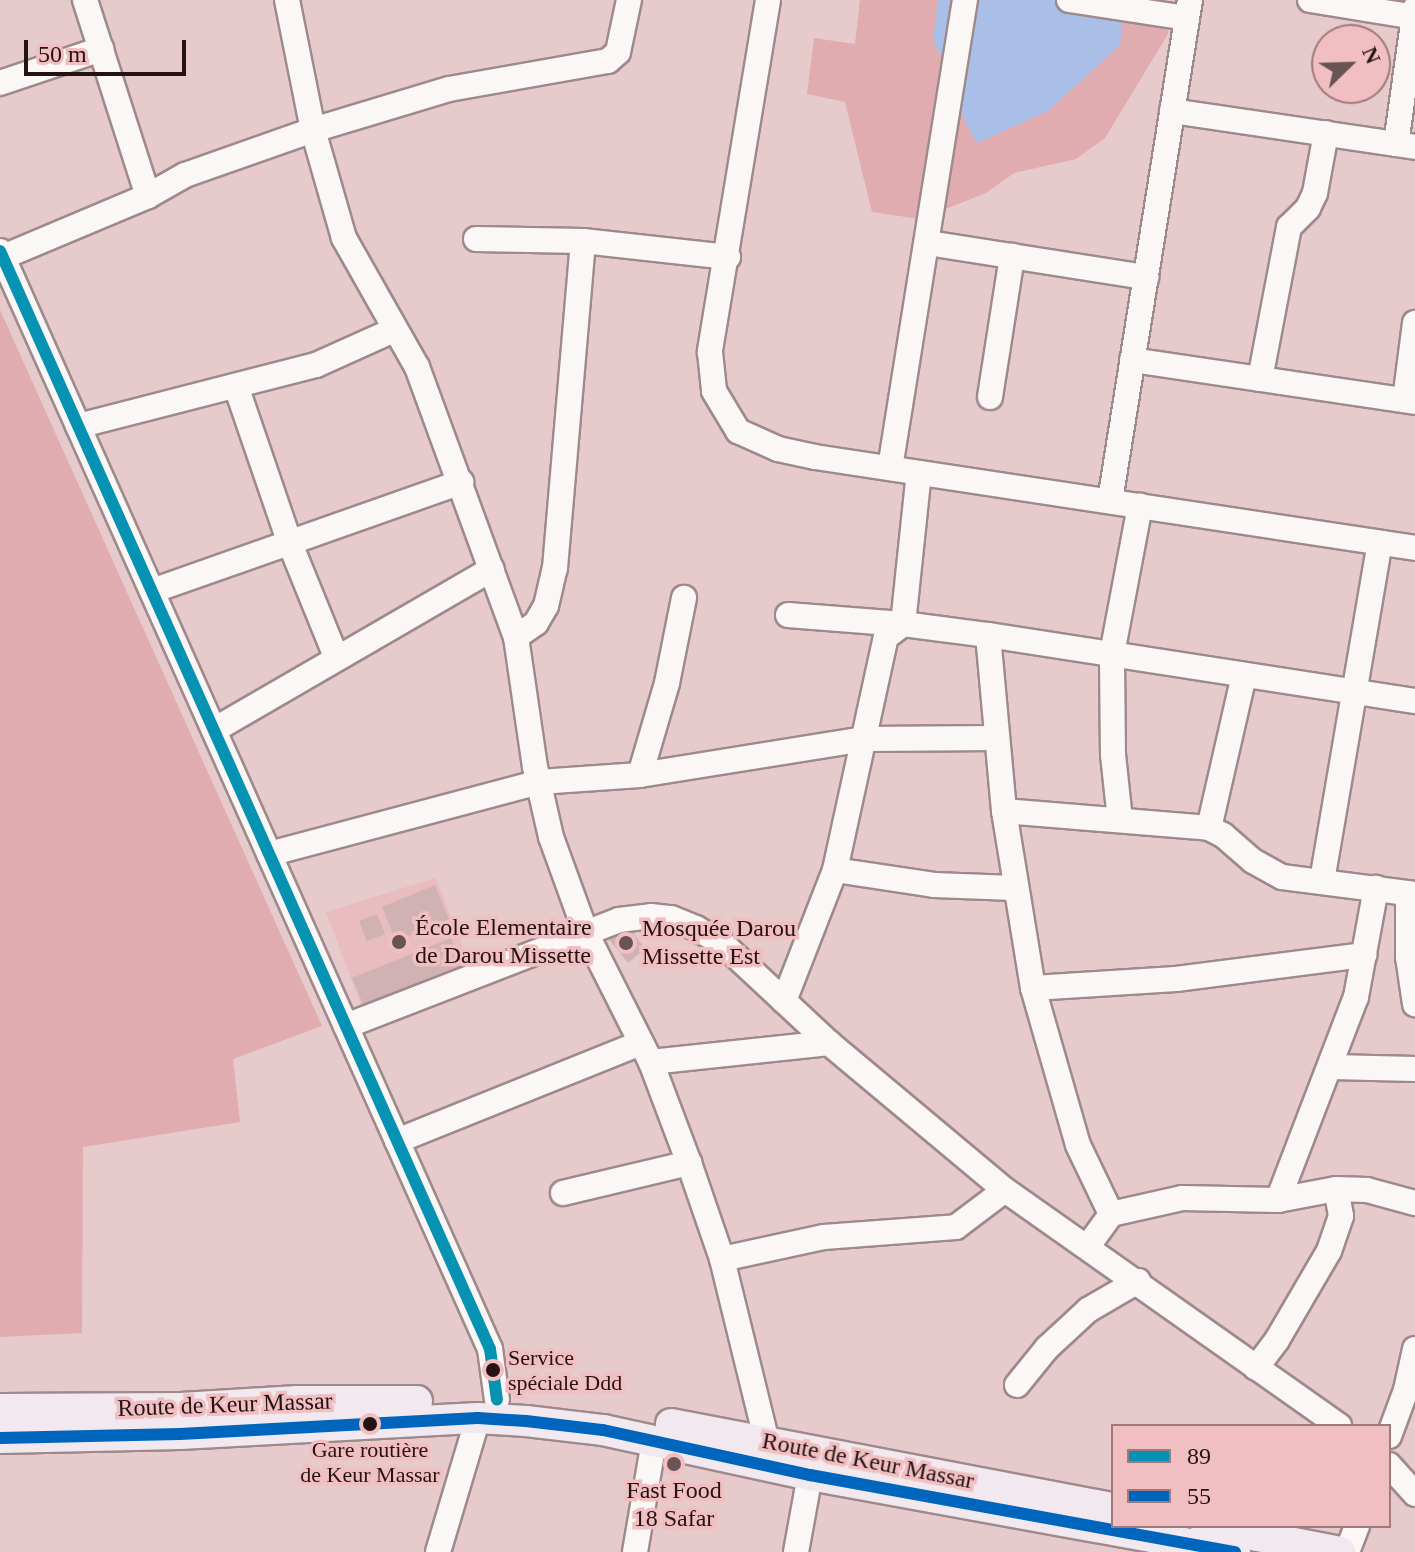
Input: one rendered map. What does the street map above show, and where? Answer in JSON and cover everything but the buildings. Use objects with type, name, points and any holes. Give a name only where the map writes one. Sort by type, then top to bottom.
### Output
[{"type":"main road","name":"Route de Keur Massar","points":[[0,1409],[569,1407],[1111,1508]]},
{"type":"main road","name":"Route de Keur Massar","points":[[0,1438],[180,1434],[488,1409],[810,1475],[1235,1552]]},
{"type":"main road","points":[[1216,1528],[1341,1552]]},
{"type":"street","points":[[85,0],[148,196]]},
{"type":"street","points":[[287,0],[313,130],[344,238],[417,367],[516,637],[551,837],[586,933],[646,1052],[689,1163],[722,1259],[767,1442]]},
{"type":"street","points":[[438,1552],[488,1409],[490,1349],[1,254],[148,196],[185,175],[313,130],[449,89],[608,61],[618,52],[629,0]]},
{"type":"street","points":[[768,0],[728,257],[713,329],[710,370],[714,391],[730,422],[746,436],[778,449],[919,473],[1415,548]]},
{"type":"street","points":[[890,468],[965,0]]},
{"type":"street","points":[[1069,0],[1188,9],[1110,501]]},
{"type":"street","points":[[1172,111],[1405,146],[1415,14],[1310,0]]},
{"type":"street","points":[[0,83],[101,49]]},
{"type":"street","points":[[1260,379],[1289,227],[1308,208],[1315,193],[1326,133]]},
{"type":"street","points":[[476,239],[583,241],[728,257]]},
{"type":"street","points":[[516,637],[536,623],[546,606],[555,568],[583,241]]},
{"type":"street","points":[[928,243],[1146,277]]},
{"type":"street","points":[[990,397],[1012,256]]},
{"type":"street","points":[[1132,360],[1410,401],[1415,323]]},
{"type":"street","points":[[78,426],[316,365],[394,330]]},
{"type":"street","points":[[236,386],[289,541],[336,657]]},
{"type":"street","points":[[784,1001],[835,870],[886,637],[903,624],[919,473]]},
{"type":"street","points":[[152,591],[461,482]]},
{"type":"street","points":[[1120,820],[1113,755],[1112,654],[1140,506]]},
{"type":"street","points":[[1322,881],[1380,543]]},
{"type":"street","points":[[214,730],[492,569]]},
{"type":"street","points":[[640,775],[667,683],[684,598]]},
{"type":"street","points":[[788,615],[903,624],[988,635],[1415,701]]},
{"type":"street","points":[[988,635],[1004,811],[1014,888],[1033,988],[1078,1145],[1111,1214]]},
{"type":"street","points":[[1209,828],[1244,675]]},
{"type":"street","points":[[269,854],[539,782],[640,775],[865,739],[996,738]]},
{"type":"street","points":[[1004,811],[1209,828],[1282,877],[1412,894],[1411,957],[1415,1004]]},
{"type":"street","points":[[835,870],[934,885],[1014,888]]},
{"type":"street","points":[[1278,1200],[1356,997],[1376,888]]},
{"type":"street","points":[[346,1026],[631,917],[671,918],[724,945],[829,1043],[1056,1229],[1088,1246],[1336,1424]]},
{"type":"street","points":[[1033,988],[1176,979],[1364,955]]},
{"type":"street","points":[[397,1141],[646,1052],[829,1043]]},
{"type":"street","points":[[1331,1067],[1415,1069]]},
{"type":"street","points":[[563,1193],[689,1163]]},
{"type":"street","points":[[1088,1246],[1111,1214],[1182,1198],[1278,1200],[1336,1189],[1367,1190],[1415,1203]]},
{"type":"street","points":[[1256,1368],[1283,1330],[1329,1251],[1341,1216],[1336,1189]]},
{"type":"street","points":[[722,1259],[824,1237],[956,1227],[1005,1190]]},
{"type":"street","points":[[1017,1385],[1047,1348],[1088,1310],[1138,1281]]},
{"type":"street","points":[[1391,1431],[1406,1390],[1415,1349]]},
{"type":"street","points":[[635,1552],[654,1441]]},
{"type":"street","points":[[1391,1467],[1415,1494]]},
{"type":"street","points":[[796,1552],[810,1475]]},
{"type":"street","points":[[1347,1552],[1356,1528]]},
{"type":"shaded area","points":[[860,0],[1114,0],[1166,10],[1168,34],[1105,138],[1076,159],[1014,173],[986,193],[920,219],[872,212],[845,102],[807,94],[814,38],[855,44]]},
{"type":"shaded area","points":[[0,310],[322,1026],[233,1059],[240,1122],[83,1147],[82,1333],[0,1337]]},
{"type":"shaded area","name":"École Elementaire de Darou Missette","points":[[436,878],[472,971],[364,1013],[326,912]]},
{"type":"water","points":[[938,0],[1114,0],[1122,27],[1120,45],[1048,111],[977,143],[965,122],[951,78],[933,40]]},
{"type":"transit line","name":"89","points":[[0,251],[490,1349],[497,1400]]},
{"type":"transit line","name":"55","points":[[0,1438],[180,1434],[478,1418],[526,1421],[603,1430],[810,1475],[1235,1552]]},
{"type":"place","name":"École Elementaire de Darou Missette","points":[[399,942]]},
{"type":"place","name":"Mosquée Darou Missette Est","points":[[626,943]]},
{"type":"place","name":"Service spéciale Ddd","points":[[493,1370]]},
{"type":"place","name":"Gare routière de Keur Massar","points":[[370,1424]]},
{"type":"place","name":"Fast Food 18 Safar","points":[[674,1464]]}]
